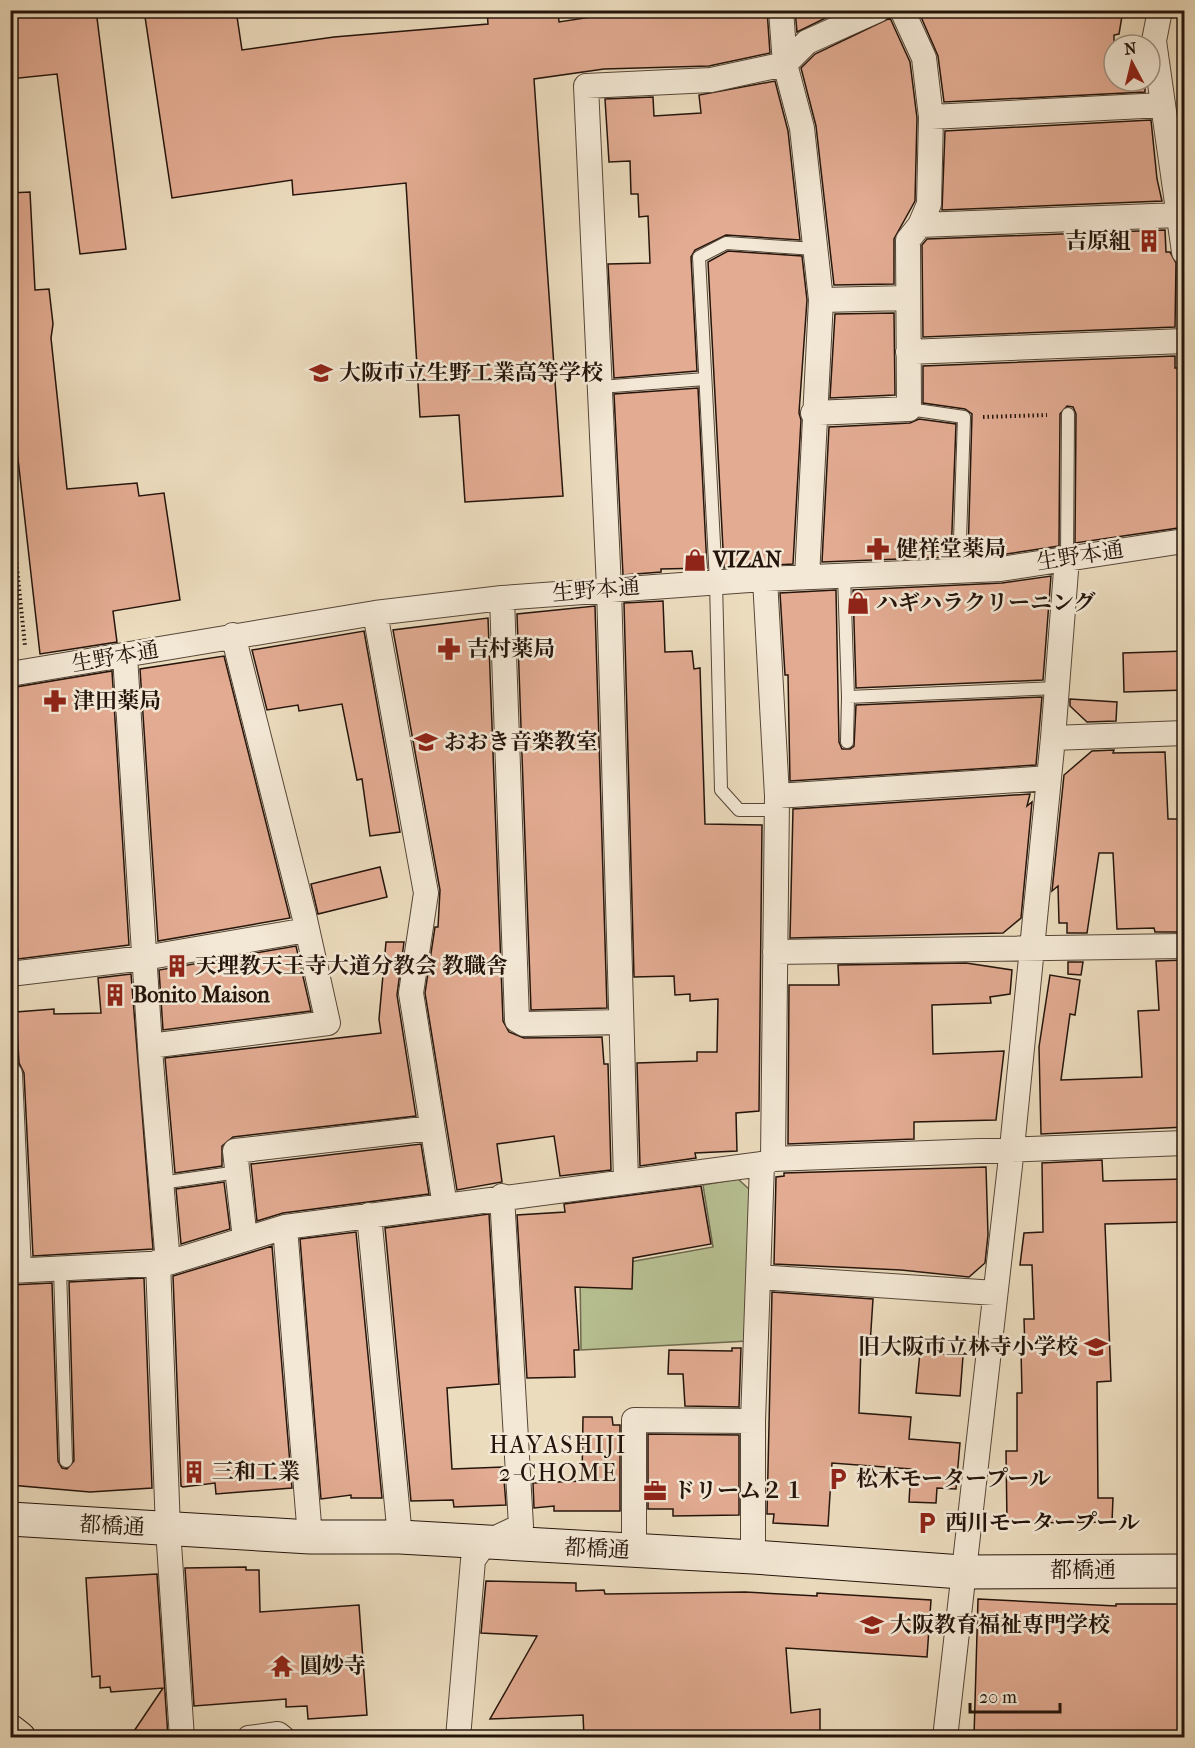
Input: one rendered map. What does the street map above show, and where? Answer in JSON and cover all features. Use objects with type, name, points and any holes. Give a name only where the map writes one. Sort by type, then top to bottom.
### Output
[{"type":"highway","points":[[10,1731],[19,1737]]},
{"type":"street","points":[[781,10],[785,64],[802,128],[821,300],[813,413],[807,576]]},
{"type":"street","points":[[626,1180],[609,588],[586,86],[711,80],[785,64],[807,42],[878,10]]},
{"type":"street","points":[[813,413],[909,409],[908,240],[920,225],[929,204],[931,117],[924,58],[902,10]]},
{"type":"street","points":[[1160,10],[1154,41],[1185,252]]},
{"type":"street","points":[[931,117],[1163,105]]},
{"type":"street","points":[[920,225],[1179,215]]},
{"type":"street","points":[[821,300],[907,298]]},
{"type":"street","points":[[908,352],[1185,341]]},
{"type":"street","name":"生野本通","points":[[19,674],[233,635],[375,613],[502,598],[609,588],[807,576],[1001,569],[1185,541]]},
{"type":"street","points":[[945,1737],[1012,1148],[1053,738],[1067,558]]},
{"type":"street","points":[[753,1557],[753,1421],[758,1277],[767,1161],[775,952],[777,803],[765,579]]},
{"type":"street","points":[[502,598],[517,1020],[524,1024],[621,1022]]},
{"type":"street","points":[[375,613],[426,893],[411,993],[445,1206]]},
{"type":"street","points":[[150,1046],[328,1023],[233,635]]},
{"type":"street","points":[[125,656],[161,1183],[168,1529],[182,1737]]},
{"type":"street","points":[[1053,738],[1185,733]]},
{"type":"street","points":[[777,803],[1049,778]]},
{"type":"street","points":[[10,974],[144,958],[307,930]]},
{"type":"street","points":[[775,952],[1185,946]]},
{"type":"street","points":[[10,1074],[15,1271],[163,1262],[285,1227],[767,1161],[1012,1148],[1185,1143]]},
{"type":"street","points":[[245,1239],[235,1151],[432,1128]]},
{"type":"street","points":[[458,1737],[473,1560],[485,1543],[521,1526],[502,1197]]},
{"type":"street","points":[[369,1215],[400,1538]]},
{"type":"street","points":[[285,1227],[310,1538]]},
{"type":"street","points":[[758,1277],[995,1293]]},
{"type":"street","points":[[634,1550],[634,1420],[753,1421]]},
{"type":"street","name":"都橋通","points":[[10,1519],[310,1538],[400,1538],[634,1550],[962,1572],[1185,1571]]},
{"type":"street","points":[[249,1737],[278,1734],[283,1737]]},
{"type":"lane","points":[[777,803],[739,810],[721,790],[716,582],[699,257],[726,243],[815,249]]},
{"type":"lane","points":[[600,387],[705,379]]},
{"type":"lane","points":[[909,409],[964,417],[959,571]]},
{"type":"lane","points":[[1067,558],[1068,414]]},
{"type":"lane","points":[[844,575],[848,742]]},
{"type":"lane","points":[[848,697],[1057,688]]},
{"type":"lane","points":[[161,1183],[238,1172]]},
{"type":"lane","points":[[60,1270],[66,1461]]},
{"type":"path","points":[[964,417],[1068,414]]},
{"type":"path","points":[[10,500],[19,674]]},
{"type":"green space","points":[[738,1179],[750,1190],[748,1341],[581,1350],[580,1271],[713,1247],[703,1185]]},
{"type":"building","points":[[10,10],[96,10],[126,249],[80,254],[57,74],[10,79]]},
{"type":"building","points":[[144,10],[236,10],[242,50],[334,37],[488,24],[487,10],[558,10],[559,22],[637,10],[767,10],[770,53],[709,66],[604,69],[534,79],[563,496],[465,502],[459,415],[420,417],[406,183],[293,195],[292,180],[172,198]]},
{"type":"building","points":[[795,10],[842,10],[797,32]]},
{"type":"building","points":[[918,10],[1123,10],[1119,33],[1102,33],[1102,93],[1125,93],[944,102],[938,56]]},
{"type":"building","points":[[890,18],[910,62],[917,118],[915,201],[894,239],[894,284],[834,285],[816,126],[801,68],[815,54]]},
{"type":"building","points":[[775,81],[788,131],[800,240],[726,235],[695,250],[691,257],[697,371],[614,378],[608,264],[650,263],[648,216],[639,217],[638,194],[631,194],[630,161],[609,162],[605,99],[653,97],[654,116],[701,113],[699,95]]},
{"type":"building","points":[[1151,120],[1157,179],[1162,201],[942,210],[945,131]]},
{"type":"building","points":[[30,192],[35,290],[49,289],[53,324],[51,338],[67,489],[137,483],[139,496],[164,493],[180,600],[113,611],[117,642],[40,654],[10,388],[10,193]]},
{"type":"building","points":[[1165,230],[1166,252],[1170,252],[1176,263],[1175,327],[923,337],[922,245],[927,239]]},
{"type":"building","points":[[728,251],[802,256],[807,300],[799,413],[801,420],[793,564],[724,568],[708,262]]},
{"type":"building","points":[[894,313],[895,395],[830,398],[835,314]]},
{"type":"building","points":[[1175,356],[1175,368],[1185,368],[1185,527],[1075,543],[1076,414],[1073,407],[1067,406],[1060,414],[1059,546],[1000,555],[968,556],[972,414],[965,409],[923,403],[923,366]]},
{"type":"building","points":[[698,388],[707,568],[661,569],[661,572],[623,575],[614,394]]},
{"type":"building","points":[[919,419],[956,424],[951,557],[822,562],[829,427],[910,423]]},
{"type":"building","points":[[1051,576],[1043,680],[856,688],[853,590],[1002,583]]},
{"type":"building","points":[[836,590],[839,742],[842,749],[850,749],[854,746],[856,705],[1042,697],[1036,765],[790,781],[788,675],[785,675],[780,593]]},
{"type":"building","points":[[663,601],[665,652],[692,651],[694,669],[700,668],[705,824],[762,825],[759,1111],[736,1113],[737,1151],[695,1153],[696,1158],[640,1166],[637,1063],[697,1061],[697,1052],[717,1052],[718,999],[690,1001],[690,994],[675,995],[674,976],[634,977],[624,603]]},
{"type":"building","points":[[595,606],[607,1008],[531,1010],[517,614]]},
{"type":"building","points":[[488,618],[503,1021],[509,1032],[524,1038],[602,1037],[604,1064],[608,1064],[611,1170],[560,1176],[554,1136],[497,1144],[502,1182],[457,1190],[425,993],[435,927],[438,927],[440,890],[393,630]]},
{"type":"building","points":[[364,631],[400,832],[370,836],[362,779],[357,780],[342,704],[299,711],[298,705],[267,710],[252,650]]},
{"type":"building","points":[[1185,651],[1185,690],[1124,692],[1123,653]]},
{"type":"building","points":[[224,656],[290,918],[158,941],[140,669]]},
{"type":"building","points":[[112,671],[129,945],[18,959],[10,834],[10,826],[17,826],[10,688]]},
{"type":"building","points":[[1070,699],[1117,702],[1116,721],[1087,722],[1070,706]]},
{"type":"building","points":[[1114,750],[1113,753],[1165,752],[1168,819],[1185,819],[1185,932],[1155,932],[1154,928],[1117,929],[1113,853],[1099,853],[1087,933],[1067,933],[1067,923],[1059,923],[1058,886],[1052,891],[1064,775],[1092,751]]},
{"type":"building","points":[[1030,794],[1027,806],[1032,802],[1021,918],[1003,933],[790,938],[793,809]]},
{"type":"building","points":[[380,867],[387,897],[318,914],[311,884]]},
{"type":"building","points":[[386,942],[404,942],[397,995],[416,1116],[233,1137],[222,1146],[222,1166],[175,1173],[165,1058],[381,1033],[379,1019]]},
{"type":"building","points":[[296,946],[311,1011],[163,1030],[159,970]]},
{"type":"building","points":[[1185,960],[1185,1127],[1041,1134],[1039,1047],[1050,975],[1080,980],[1075,1015],[1070,1014],[1061,1080],[1142,1077],[1138,1011],[1159,1010],[1156,961]]},
{"type":"building","points":[[1068,962],[1083,962],[1081,975],[1068,974]]},
{"type":"building","points":[[966,963],[1012,970],[1010,994],[990,997],[991,1003],[932,1005],[933,1054],[1004,1051],[996,1120],[914,1122],[914,1139],[788,1144],[789,985],[839,985],[838,965]]},
{"type":"building","points":[[131,974],[153,1249],[33,1256],[24,1073],[19,1063],[16,1012],[54,1009],[54,1014],[101,1013],[98,978]]},
{"type":"building","points":[[421,1144],[429,1194],[283,1213],[257,1221],[251,1164]]},
{"type":"building","points":[[1102,1160],[1103,1181],[1185,1179],[1185,1222],[1105,1224],[1111,1381],[1097,1382],[1098,1498],[1113,1498],[1112,1522],[1007,1523],[1006,1451],[1017,1451],[1017,1393],[1022,1393],[1021,1350],[1025,1350],[1024,1319],[1034,1319],[1032,1265],[1020,1265],[1024,1233],[1043,1232],[1042,1163]]},
{"type":"building","points":[[986,1167],[988,1235],[985,1263],[969,1277],[901,1270],[774,1264],[776,1177],[784,1176],[784,1173]]},
{"type":"building","points":[[224,1182],[230,1229],[181,1244],[176,1189]]},
{"type":"building","points":[[701,1186],[711,1244],[633,1258],[632,1289],[575,1287],[579,1350],[574,1350],[575,1377],[527,1378],[517,1215],[565,1212],[564,1204]]},
{"type":"building","points":[[489,1214],[499,1384],[447,1388],[452,1469],[503,1467],[506,1505],[454,1507],[453,1500],[411,1501],[385,1228]]},
{"type":"building","points":[[356,1232],[382,1498],[351,1498],[351,1495],[321,1499],[300,1239]]},
{"type":"building","points":[[272,1246],[292,1488],[216,1494],[215,1483],[183,1487],[181,1486],[173,1276]]},
{"type":"building","points":[[144,1278],[152,1488],[90,1492],[10,1485],[10,1285],[52,1283],[58,1461],[62,1468],[67,1469],[74,1461],[69,1282]]},
{"type":"building","points":[[772,1292],[873,1299],[870,1345],[861,1345],[859,1413],[911,1417],[909,1439],[960,1443],[956,1489],[937,1488],[936,1503],[909,1502],[911,1469],[832,1463],[828,1526],[773,1523],[774,1514],[767,1514]]},
{"type":"building","points":[[732,1348],[741,1348],[739,1407],[685,1406],[683,1374],[668,1374],[669,1350],[732,1351]]},
{"type":"building","points":[[920,1352],[963,1356],[960,1396],[916,1393]]},
{"type":"building","points":[[583,1417],[612,1417],[613,1425],[620,1425],[620,1511],[554,1511],[554,1506],[534,1508],[533,1483],[582,1481]]},
{"type":"building","points":[[648,1434],[739,1435],[739,1515],[673,1516],[673,1509],[648,1509]]},
{"type":"building","name":"圓妙寺","points":[[246,1567],[246,1570],[259,1570],[260,1612],[359,1605],[367,1715],[308,1719],[307,1706],[286,1707],[286,1699],[194,1706],[185,1568]]},
{"type":"building","points":[[157,1574],[168,1737],[130,1737],[163,1688],[111,1692],[110,1687],[100,1688],[100,1676],[92,1677],[86,1578]]},
{"type":"building","points":[[486,1581],[576,1583],[576,1591],[604,1590],[605,1594],[745,1592],[817,1596],[817,1593],[931,1600],[927,1657],[786,1648],[791,1713],[820,1709],[820,1737],[584,1737],[583,1715],[490,1719],[537,1636],[481,1633]]},
{"type":"building","points":[[978,1599],[1116,1606],[1116,1604],[1185,1604],[1185,1737],[1138,1737],[1138,1733],[1079,1731],[1079,1737],[974,1737]]},
{"type":"place","name":"吉原組","points":[[1149,241]]},
{"type":"place","name":"大阪市立生野工業高等学校","points":[[321,373]]},
{"type":"place","name":"健祥堂薬局","points":[[878,549]]},
{"type":"place","name":"VIZAN","points":[[695,560]]},
{"type":"place","name":"ハギハラクリーニング","points":[[858,603]]},
{"type":"place","name":"吉村薬局","points":[[449,649]]},
{"type":"place","name":"津田薬局","points":[[55,701]]},
{"type":"place","name":"おおき音楽教室","points":[[426,742]]},
{"type":"place","name":"天理教天王寺大道分教会 教職舎","points":[[177,966]]},
{"type":"place","name":"Bonito Maison","points":[[115,995]]},
{"type":"place","name":"旧大阪市立林寺小学校","points":[[1096,1347]]},
{"type":"place","name":"三和工業","points":[[194,1472]]},
{"type":"place","name":"松木モータープール","points":[[838,1479]]},
{"type":"place","name":"ドリーム２１","points":[[655,1491]]},
{"type":"place","name":"西川モータープール","points":[[927,1523]]},
{"type":"place","name":"大阪教育福祉専門学校","points":[[872,1625]]},
{"type":"place","name":"圓妙寺","points":[[282,1666]]},
{"type":"district","name":"HAYASHIJI 2-CHOME","points":[[558,1459]]}]
